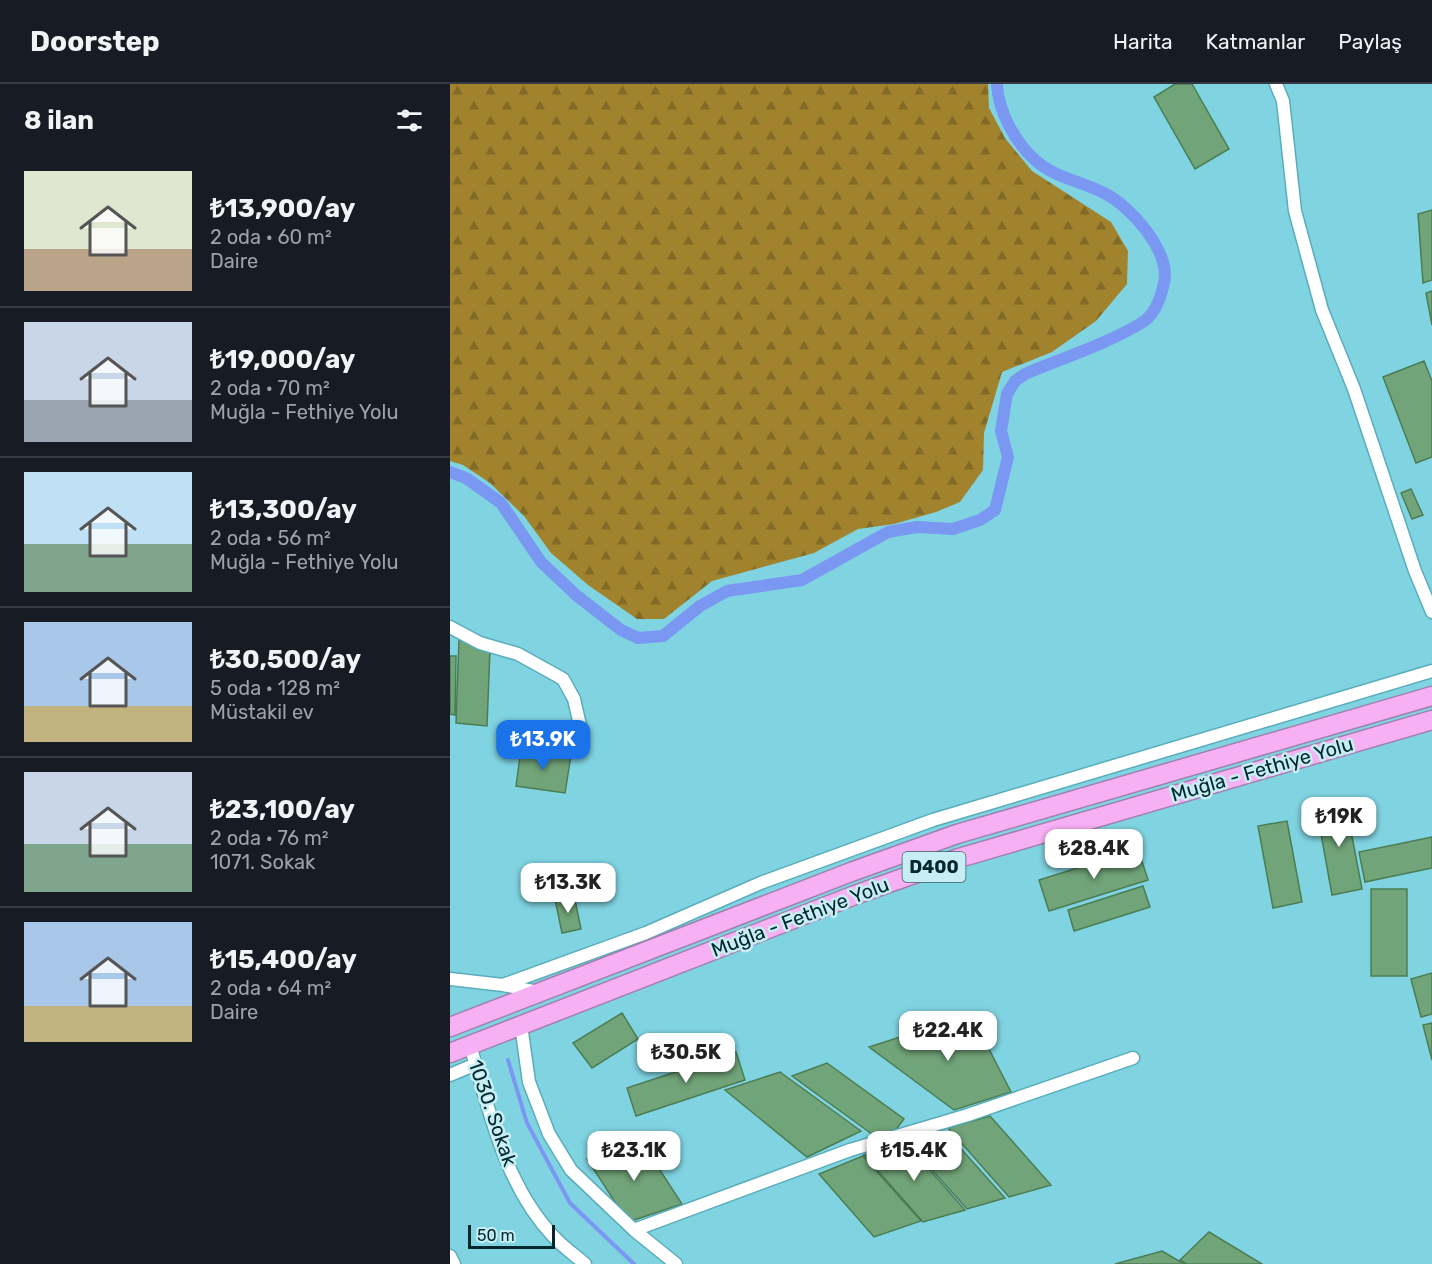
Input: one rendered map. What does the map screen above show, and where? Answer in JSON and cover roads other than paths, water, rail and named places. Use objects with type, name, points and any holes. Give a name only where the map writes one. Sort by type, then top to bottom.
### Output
[{"type":"highway","name":"Muğla - Fethiye Yolu","points":[[450,1027],[957,834],[1432,696]]},
{"type":"highway","name":"Muğla - Fethiye Yolu","points":[[450,1053],[855,895],[959,858],[1432,720]]},
{"type":"street","points":[[1276,84],[1283,101],[1295,211],[1322,310],[1354,389],[1415,571],[1432,612]]},
{"type":"street","points":[[450,627],[480,643],[518,654],[563,679],[574,699],[582,734]]},
{"type":"street","points":[[504,985],[646,933],[763,882],[933,820],[1432,671]]},
{"type":"street","points":[[763,882],[771,903]]},
{"type":"street","points":[[450,979],[504,985],[539,992]]},
{"type":"street","points":[[521,1025],[529,1082],[549,1134],[572,1170],[634,1230],[676,1264]]},
{"type":"street","name":"1030. Sokak","points":[[470,1045],[496,1135],[527,1202],[553,1236],[585,1264]]},
{"type":"street","points":[[634,1230],[850,1150],[968,1115],[1133,1059]]},
{"type":"street","points":[[450,1075],[476,1064]]},
{"type":"street","points":[[450,1256],[454,1264]]},
{"type":"waterway","points":[[450,472],[466,478],[501,503],[541,562],[576,595],[621,630],[638,638],[663,636],[700,606],[727,591],[802,580],[888,532],[917,527],[953,529],[980,520],[995,510],[1008,457],[1001,431],[1007,394],[1015,381],[1025,374],[1101,343],[1143,322],[1154,310],[1159,299],[1165,271],[1155,244],[1147,231],[1126,208],[1104,193],[1051,171],[1028,153],[1014,135],[1004,115],[997,84]]},
{"type":"waterway","points":[[508,1060],[527,1123],[570,1203],[634,1264]]}]
